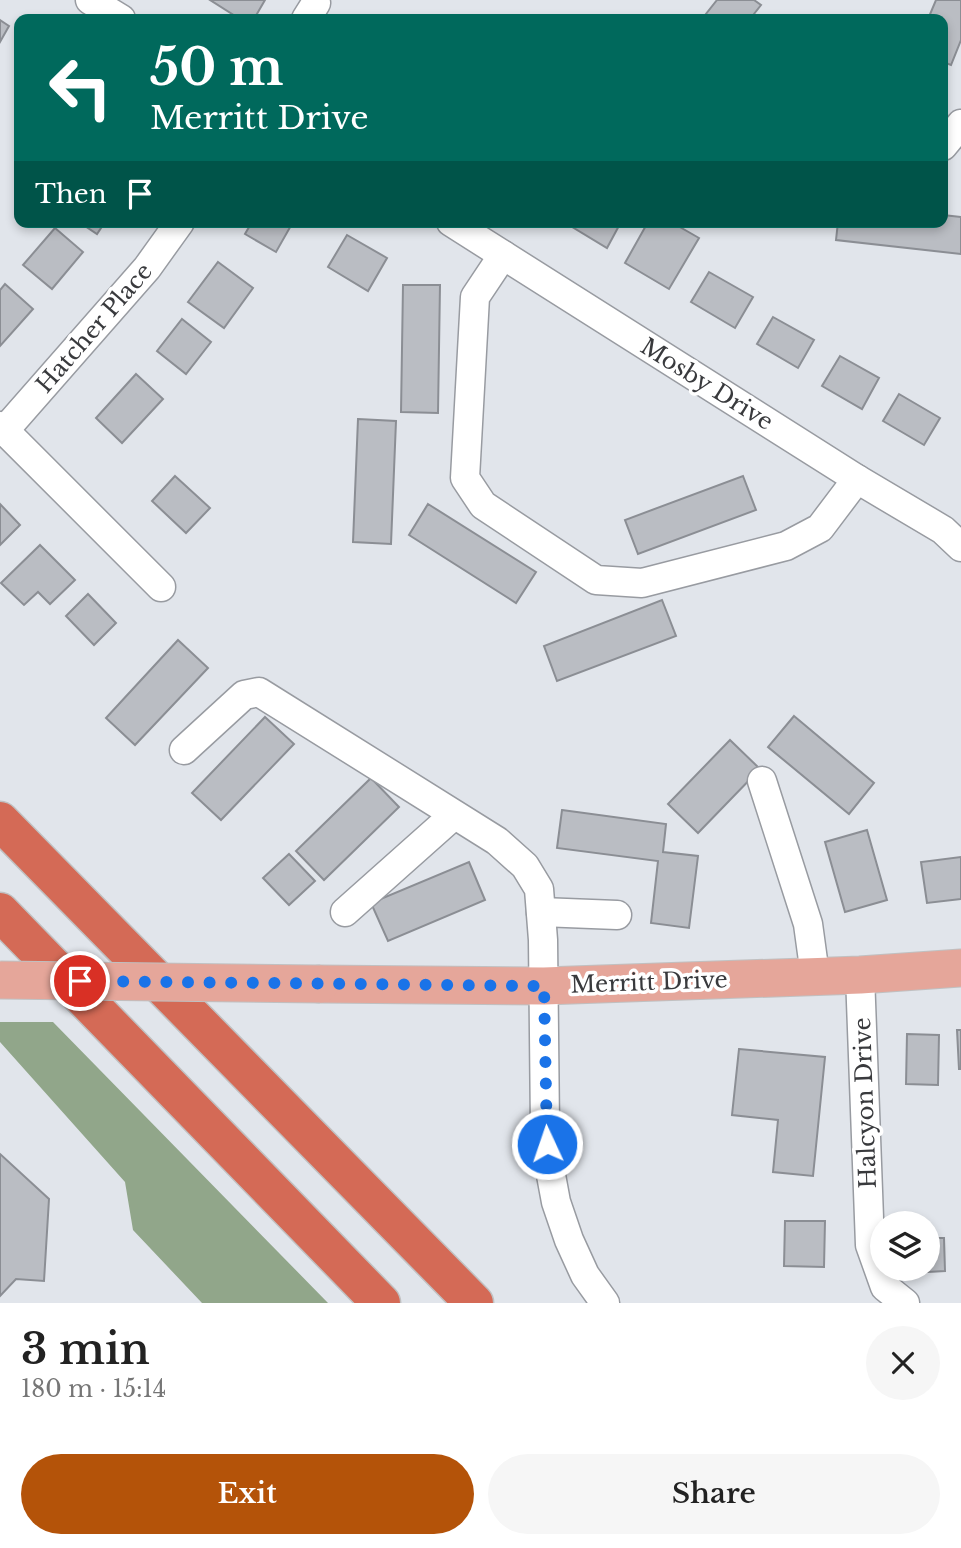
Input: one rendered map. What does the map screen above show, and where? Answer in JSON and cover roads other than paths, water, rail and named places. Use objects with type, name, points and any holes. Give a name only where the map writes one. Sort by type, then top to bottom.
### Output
[{"type":"highway","points":[[0,821],[474,1303]]},
{"type":"highway","points":[[0,912],[381,1303]]},
{"type":"main road","name":"Merritt Drive","points":[[0,980],[544,986],[860,975],[961,968]]},
{"type":"street","points":[[90,0],[113,14]]},
{"type":"street","points":[[948,140],[961,124]]},
{"type":"street","name":"Hatcher Place","points":[[2,428],[138,278],[176,228]]},
{"type":"street","name":"Mosby Drive","points":[[460,228],[857,479],[943,530],[961,547]]},
{"type":"street","points":[[503,255],[475,297],[465,478],[483,505],[596,580],[642,583],[786,546],[820,527],[857,479]]},
{"type":"street","points":[[2,428],[161,587]]},
{"type":"street","points":[[184,750],[244,695],[259,692],[497,841],[525,866],[540,889],[545,1128],[556,1202],[584,1275],[605,1303]]},
{"type":"street","points":[[762,781],[808,924],[815,975]]},
{"type":"street","points":[[345,912],[454,815]]},
{"type":"street","points":[[541,912],[617,915]]},
{"type":"street","name":"Halcyon Drive","points":[[860,975],[870,1245],[885,1287],[905,1303]]}]
